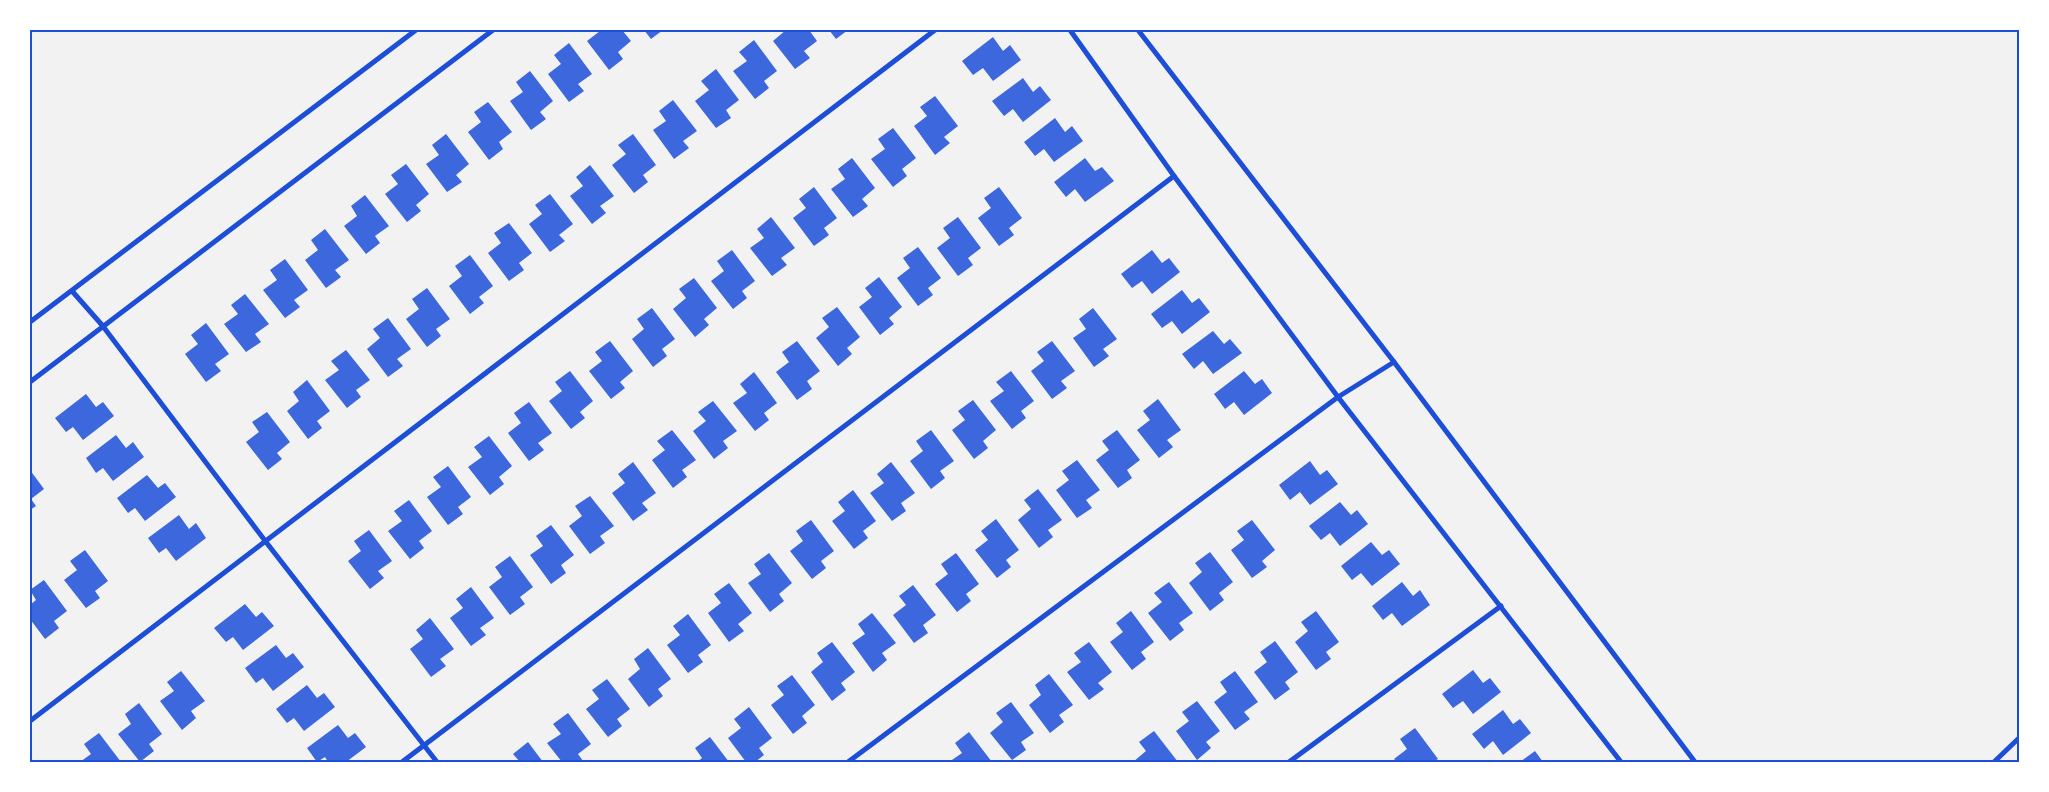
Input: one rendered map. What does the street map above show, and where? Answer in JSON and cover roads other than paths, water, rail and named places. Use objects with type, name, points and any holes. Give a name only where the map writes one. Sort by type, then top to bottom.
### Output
[{"type":"street","points":[[30,322],[416,30]]},
{"type":"street","points":[[30,382],[493,30]]},
{"type":"street","points":[[30,721],[935,30]]},
{"type":"street","points":[[1070,30],[1174,176],[1338,398],[1621,762]]},
{"type":"street","points":[[1138,30],[1394,362],[1695,762]]},
{"type":"street","points":[[402,762],[1174,176]]},
{"type":"street","points":[[72,291],[102,326],[266,542],[437,762]]},
{"type":"street","points":[[848,762],[1338,398],[1394,362]]},
{"type":"street","points":[[1289,762],[1501,606]]},
{"type":"street","points":[[1994,762],[2019,738]]}]
